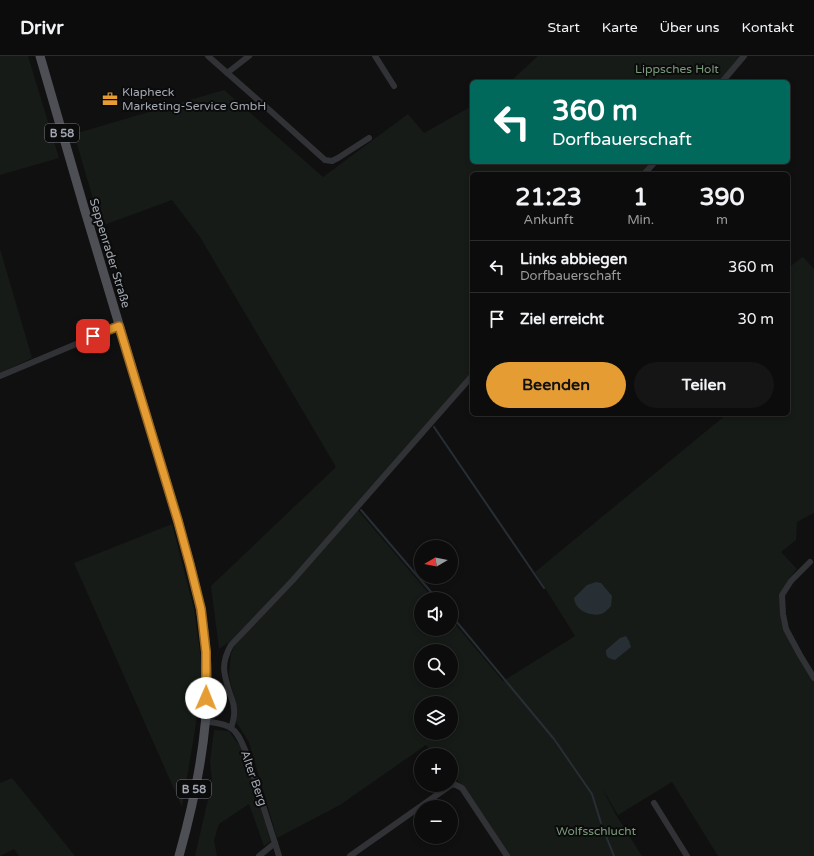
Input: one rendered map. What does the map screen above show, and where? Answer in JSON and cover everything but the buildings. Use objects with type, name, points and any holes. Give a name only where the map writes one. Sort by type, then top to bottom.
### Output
[{"type":"main road","name":"Seppenrader Straße","points":[[40,56],[178,521],[201,609],[206,652],[206,721],[202,754],[187,827],[178,856]]},
{"type":"street","points":[[208,56],[276,115],[324,160],[338,158],[369,138]]},
{"type":"street","points":[[227,73],[249,56]]},
{"type":"street","points":[[375,56],[394,86]]},
{"type":"street","points":[[724,80],[744,56]]},
{"type":"street","points":[[646,172],[652,164]]},
{"type":"street","points":[[0,376],[119,326]]},
{"type":"street","points":[[206,721],[231,728],[234,704],[224,675],[226,654],[231,645],[293,580],[470,378]]},
{"type":"street","points":[[810,562],[791,581],[782,595],[783,614],[786,629],[814,678]]},
{"type":"street","name":"Alter Berg","points":[[231,728],[239,737],[246,752],[279,856]]},
{"type":"street","points":[[458,786],[462,788],[507,856]]},
{"type":"street","points":[[350,856],[441,792]]},
{"type":"street","points":[[654,803],[687,856]]},
{"type":"street","points":[[259,856],[275,843]]},
{"type":"green space","points":[[0,56],[28,56],[59,158],[0,175]]},
{"type":"green space","name":"Lippsches Holt","points":[[538,56],[741,56],[721,80],[512,80]]},
{"type":"green space","points":[[224,90],[323,177],[408,114],[424,133],[470,107],[470,164],[650,164],[644,172],[470,172],[470,377],[292,579],[234,639],[219,649],[211,586],[336,467],[200,237],[172,200],[101,226],[74,134]]},
{"type":"green space","points":[[0,249],[32,358],[0,373]]},
{"type":"green space","name":"Wolfsschlucht","points":[[803,257],[814,269],[814,513],[797,522],[796,540],[781,552],[797,569],[788,580],[780,594],[791,644],[814,681],[814,856],[718,856],[672,782],[618,815],[602,788],[616,815],[642,856],[509,856],[458,781],[458,748],[429,748],[426,745],[422,748],[414,748],[414,753],[340,805],[277,838],[249,742],[236,722],[236,706],[229,675],[231,654],[237,640],[356,508],[414,576],[414,584],[421,584],[428,592],[414,592],[414,636],[458,636],[458,627],[503,681],[575,636],[535,572],[725,416],[790,416],[790,267]]},
{"type":"green space","points":[[172,524],[194,609],[202,678],[182,807],[74,563]]},
{"type":"green space","points":[[214,730],[229,731],[242,749],[271,841],[264,846],[249,804],[219,824],[214,840],[217,856],[195,856],[212,782],[210,762]]},
{"type":"green space","points":[[12,778],[75,856],[19,856],[14,849],[0,856],[0,783]]},
{"type":"shaded area","points":[[596,582],[601,583],[612,596],[611,606],[604,613],[597,615],[584,612],[577,606],[574,598],[587,585]]},
{"type":"shaded area","points":[[626,636],[631,647],[615,660],[608,657],[606,655],[606,650],[620,638]]},
{"type":"waterway","points":[[434,427],[544,588]]},
{"type":"waterway","points":[[361,510],[431,592]]},
{"type":"waterway","points":[[458,623],[554,739],[592,794],[601,823]]},
{"type":"waterway","points":[[604,831],[614,856]]},
{"type":"place","name":"Klapheck Marketing-Service GmbH","points":[[110,99]]},
{"type":"route","points":[[93,336],[119,326],[178,521],[201,609],[206,652],[206,698]]}]
